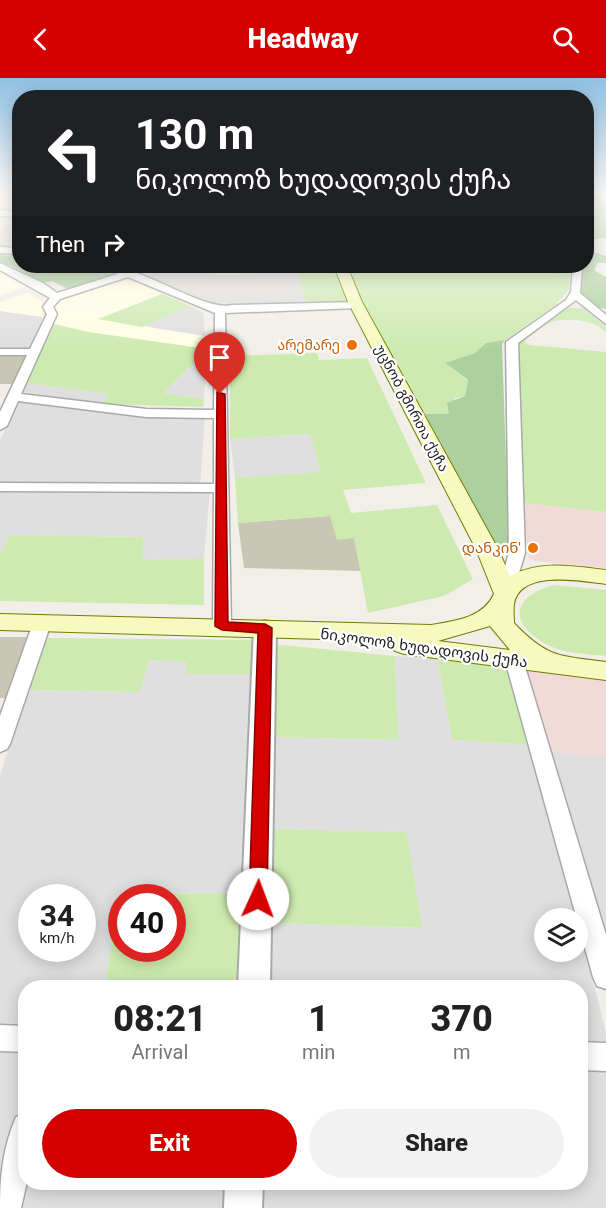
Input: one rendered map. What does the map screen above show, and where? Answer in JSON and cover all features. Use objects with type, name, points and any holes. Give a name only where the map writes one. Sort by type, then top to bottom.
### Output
[{"type":"main road","name":"უცნობ გმირთა ქუჩა","points":[[343,273],[357,305],[487,549],[503,600]]},
{"type":"main road","points":[[487,549],[540,572],[606,577]]},
{"type":"main road","name":"ნიკოლოზ ხუდადოვის ქუჩა","points":[[0,622],[431,633],[461,629],[484,619],[527,577],[540,572]]},
{"type":"main road","name":"ნიკოლოზ ხუდადოვის ქუჩა","points":[[503,600],[502,625],[510,637],[525,650],[557,665]]},
{"type":"main road","name":"ნიკოლოზ ხუდადოვის ქუჩა","points":[[292,629],[479,656],[606,671]]},
{"type":"main road","points":[[431,633],[490,636],[503,644],[503,650],[498,654],[479,656]]},
{"type":"street","points":[[16,273],[29,279],[55,297]]},
{"type":"street","points":[[126,273],[220,311],[232,308],[357,305]]},
{"type":"street","points":[[503,600],[516,563],[512,342],[565,306],[575,294],[576,273]]},
{"type":"street","points":[[0,426],[52,314],[48,307],[55,297],[129,274]]},
{"type":"street","points":[[575,294],[606,321]]},
{"type":"street","points":[[565,306],[575,304],[589,307]]},
{"type":"street","points":[[220,311],[222,626]]},
{"type":"street","points":[[0,352],[35,352]]},
{"type":"street","points":[[14,397],[146,413],[220,414]]},
{"type":"street","points":[[0,487],[221,488]]},
{"type":"street","points":[[0,744],[42,623]]},
{"type":"street","points":[[254,980],[265,628]]},
{"type":"street","points":[[514,660],[606,977]]},
{"type":"street","points":[[0,1038],[18,1039]]},
{"type":"street","points":[[588,1056],[606,1057]]},
{"type":"street","points":[[6,1208],[18,1159]]},
{"type":"street","points":[[243,1208],[244,1190]]},
{"type":"shaded area","points":[[0,245],[12,245],[12,249],[0,248]]},
{"type":"shaded area","points":[[5,270],[36,284],[0,295],[0,272]]},
{"type":"shaded area","points":[[144,273],[212,273],[217,275],[298,273],[306,305],[213,306],[139,275]]},
{"type":"shaded area","points":[[212,273],[241,273],[241,275]]},
{"type":"shaded area","points":[[124,278],[162,294],[99,319],[205,336],[207,349],[88,332],[54,324],[52,306],[57,300]]},
{"type":"shaded area","points":[[28,293],[41,300],[43,317],[0,311],[0,302]]},
{"type":"shaded area","points":[[190,306],[203,313],[205,336],[142,327]]},
{"type":"shaded area","points":[[0,311],[43,317],[30,350],[0,350]]},
{"type":"shaded area","points":[[207,349],[204,399],[164,393]]},
{"type":"shaded area","points":[[0,353],[26,353],[30,356],[17,384],[0,384]]},
{"type":"shaded area","points":[[25,383],[109,394],[102,404],[21,392]]},
{"type":"shaded area","points":[[20,399],[205,416],[200,485],[0,484],[0,440]]},
{"type":"shaded area","points":[[311,434],[321,473],[235,478],[230,439]]},
{"type":"shaded area","points":[[0,490],[210,490],[204,558],[143,560],[142,537],[9,535],[0,554]]},
{"type":"shaded area","points":[[524,503],[606,512],[606,568],[535,561],[528,557]]},
{"type":"shaded area","points":[[330,516],[354,538],[361,571],[244,568],[238,523]]},
{"type":"shaded area","points":[[0,637],[31,637],[8,698],[0,698]]},
{"type":"shaded area","points":[[395,656],[437,658],[452,740],[530,745],[574,908],[534,908],[534,962],[588,961],[606,1032],[606,1043],[588,1043],[588,980],[270,980],[269,923],[421,928],[407,832],[274,829],[272,737],[397,740]]},
{"type":"shaded area","points":[[149,660],[187,662],[185,674],[255,674],[248,893],[186,893],[186,884],[108,884],[109,962],[106,980],[18,980],[18,1025],[0,1024],[0,776],[26,690],[140,692]]},
{"type":"shaded area","points":[[522,666],[606,676],[606,757],[549,751]]},
{"type":"shaded area","points":[[549,751],[606,757],[606,943]]},
{"type":"shaded area","points":[[0,1052],[18,1053],[18,1116],[0,1195]]},
{"type":"shaded area","points":[[588,1067],[606,1068],[606,1208],[257,1208],[258,1190],[588,1190]]},
{"type":"shaded area","points":[[23,1190],[229,1190],[228,1208],[16,1208]]},
{"type":"green space","points":[[594,252],[606,256],[606,263],[597,263],[594,270]]},
{"type":"green space","points":[[12,254],[12,266],[0,263],[0,255],[9,256]]},
{"type":"green space","points":[[594,270],[606,277],[606,309],[595,307],[580,294],[582,273],[594,273]]},
{"type":"green space","points":[[25,273],[121,273],[68,289],[52,281],[43,283]]},
{"type":"green space","points":[[298,273],[339,273],[351,303],[306,305]]},
{"type":"green space","points":[[349,273],[570,273],[569,290],[554,306],[505,340],[487,343],[475,353],[445,363],[468,381],[465,396],[455,398],[450,414],[425,414],[351,281]]},
{"type":"green space","points":[[162,294],[190,306],[142,327],[98,319]]},
{"type":"green space","points":[[568,308],[583,308],[606,327],[606,333],[589,322],[565,320],[549,323],[524,341],[528,345],[606,352],[606,512],[524,503],[517,345]]},
{"type":"green space","points":[[54,324],[88,332],[207,349],[164,393],[204,399],[203,407],[102,404],[109,394],[25,383]]},
{"type":"green space","points":[[505,340],[502,344],[509,551],[505,553],[494,546],[425,414],[449,414],[447,403],[465,396],[468,380],[445,363],[475,353],[486,343]]},
{"type":"green space","points":[[317,353],[319,360],[367,358],[426,483],[343,490],[351,513],[437,505],[473,579],[444,596],[368,613],[354,538],[337,540],[330,516],[238,523],[235,478],[321,472],[310,434],[230,439],[230,356]]},
{"type":"green space","points":[[9,535],[143,537],[143,560],[204,558],[204,605],[0,601],[0,554]]},
{"type":"green space","points":[[554,585],[606,590],[606,656],[563,651],[550,646],[527,630],[521,621],[522,604],[539,590]]},
{"type":"green space","points":[[46,638],[258,640],[255,674],[185,674],[187,662],[149,660],[140,692],[26,690]]},
{"type":"green space","points":[[271,644],[395,656],[398,740],[272,737]]},
{"type":"green space","points":[[437,658],[509,665],[530,745],[452,740]]},
{"type":"green space","points":[[274,829],[407,832],[422,928],[269,923]]},
{"type":"green space","points":[[186,893],[248,893],[246,980],[106,980],[109,962],[186,962]]},
{"type":"place","name":"არემარე","points":[[352,345]]},
{"type":"place","name":"დანკინ'","points":[[533,548]]},
{"type":"route","points":[[220,394],[222,626],[265,628],[258,899]]}]
